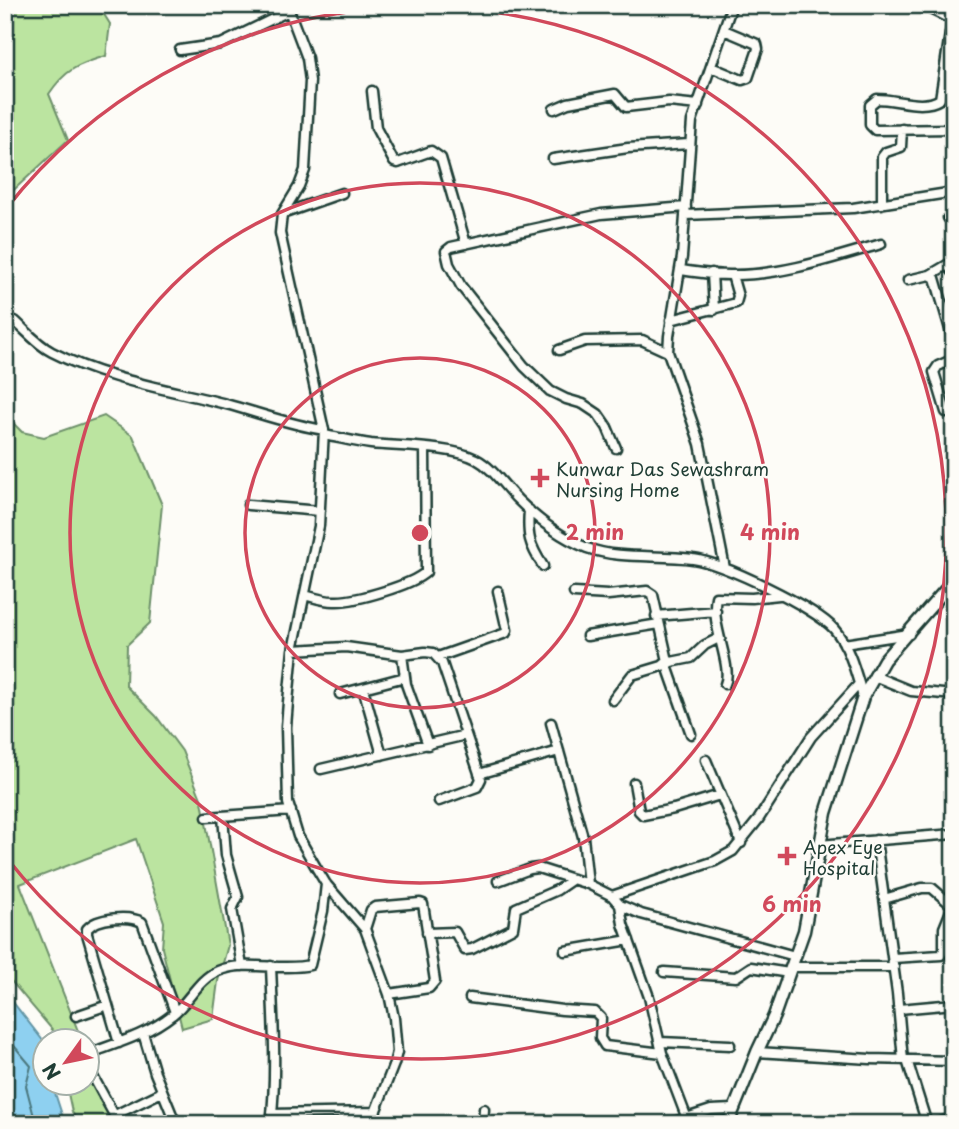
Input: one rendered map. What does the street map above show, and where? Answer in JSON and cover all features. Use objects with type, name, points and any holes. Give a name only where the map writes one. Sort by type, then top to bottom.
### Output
[{"type":"main road","points":[[728,1124],[774,1016],[804,931],[826,813],[863,697],[884,660],[954,580]]},
{"type":"street","points":[[725,568],[700,444],[668,352],[680,270],[692,121],[732,5]]},
{"type":"street","points":[[922,5],[953,20],[940,99],[937,102],[918,103],[877,99],[870,105],[870,125],[873,129],[954,129]]},
{"type":"street","points":[[180,50],[221,44],[289,7],[307,58],[310,81],[306,170],[282,214],[280,233],[324,432],[320,511],[293,650],[286,727],[290,811],[298,836],[326,884],[365,929],[389,994],[397,1052],[375,1112],[374,1124]]},
{"type":"street","points":[[711,68],[742,80],[748,78],[758,49],[757,44],[724,30]]},
{"type":"street","points":[[372,90],[376,128],[394,162],[431,151],[441,158],[466,244]]},
{"type":"street","points":[[554,109],[568,103],[615,94],[626,107],[669,102],[698,105]]},
{"type":"street","points":[[882,204],[881,157],[889,150],[901,147],[902,129]]},
{"type":"street","points":[[553,159],[690,144]]},
{"type":"street","points":[[616,448],[598,414],[583,404],[556,395],[540,384],[461,286],[449,264],[446,251],[451,247],[601,214],[853,208],[954,192]]},
{"type":"street","points":[[282,214],[342,193]]},
{"type":"street","points":[[680,270],[732,275],[815,262],[881,244]]},
{"type":"street","points":[[908,280],[930,275],[947,265],[954,273]]},
{"type":"street","points":[[712,274],[714,310]]},
{"type":"street","points":[[671,320],[733,305],[737,300],[732,275]]},
{"type":"street","points":[[930,275],[937,281],[954,342]]},
{"type":"street","points":[[943,305],[954,302]]},
{"type":"street","points":[[15,321],[41,346],[75,362],[150,387],[226,404],[368,443],[425,448],[474,458],[498,477],[529,510],[570,538],[597,551],[694,559],[725,568],[779,594],[827,622],[844,644],[863,697]]},
{"type":"street","points":[[559,350],[584,341],[642,340],[668,352]]},
{"type":"street","points":[[946,412],[934,372],[938,366],[954,359]]},
{"type":"street","points":[[305,595],[327,601],[349,600],[381,592],[426,572],[425,448]]},
{"type":"street","points":[[248,505],[320,511]]},
{"type":"street","points":[[529,510],[528,537],[543,566]]},
{"type":"street","points":[[438,657],[506,633],[498,591]]},
{"type":"street","points":[[574,593],[649,591],[653,595],[668,659],[666,663],[691,734]]},
{"type":"street","points":[[724,684],[727,670],[719,638],[715,599],[719,596],[752,598],[779,594]]},
{"type":"street","points":[[587,636],[657,620],[716,611]]},
{"type":"street","points":[[844,644],[909,634]]},
{"type":"street","points":[[613,700],[632,675],[666,663],[691,658],[702,647],[719,638]]},
{"type":"street","points":[[293,650],[358,647],[402,655],[425,652],[438,657],[481,779],[477,787],[439,801]]},
{"type":"street","points":[[402,655],[405,677],[428,746]]},
{"type":"street","points":[[874,676],[911,691],[954,695]]},
{"type":"street","points":[[340,694],[405,677]]},
{"type":"street","points":[[612,896],[726,856],[741,843],[758,820],[811,737],[859,684]]},
{"type":"street","points":[[363,688],[382,755]]},
{"type":"street","points":[[551,723],[583,837],[588,884]]},
{"type":"street","points":[[320,769],[466,735]]},
{"type":"street","points":[[479,774],[559,751]]},
{"type":"street","points":[[706,760],[741,843]]},
{"type":"street","points":[[634,783],[639,811],[643,815],[720,795]]},
{"type":"street","points":[[206,817],[290,811]]},
{"type":"street","points":[[223,816],[226,855],[238,897],[232,909],[242,966]]},
{"type":"street","points":[[819,845],[954,834]]},
{"type":"street","points":[[876,840],[905,1060],[927,1124]]},
{"type":"street","points":[[498,881],[538,868],[588,884],[612,896],[620,905],[649,997],[662,1053],[688,1121]]},
{"type":"street","points":[[427,933],[455,932],[465,950],[472,949],[513,928],[516,908],[557,890],[573,879]]},
{"type":"street","points":[[163,1092],[117,1119],[90,1071],[88,1062],[99,1051],[143,1033],[175,1012],[187,1002],[205,978],[228,967],[300,967],[311,963],[326,884]]},
{"type":"street","points":[[664,972],[736,977],[751,967],[790,970],[894,962],[934,957],[943,953],[944,928],[953,907],[932,888],[884,899]]},
{"type":"street","points":[[365,929],[371,910],[375,907],[420,902],[423,904],[435,981],[432,986],[389,994]]},
{"type":"street","points":[[620,905],[668,922],[795,956]]},
{"type":"street","points":[[119,1043],[87,929],[90,925],[129,918],[142,922],[175,1012]]},
{"type":"street","points":[[565,951],[629,940]]},
{"type":"street","points":[[271,966],[274,1028],[271,1124]]},
{"type":"street","points":[[470,998],[595,1012],[601,1018],[600,1038],[606,1046],[662,1053]]},
{"type":"street","points":[[899,1009],[954,1004]]},
{"type":"street","points":[[76,1016],[107,1005]]},
{"type":"street","points":[[143,1033],[175,1122]]},
{"type":"street","points":[[660,1042],[730,1045]]},
{"type":"street","points":[[757,1052],[954,1061]]},
{"type":"street","points":[[668,1124],[688,1121],[712,1110],[733,1108]]},
{"type":"street","points":[[483,1124],[484,1109]]},
{"type":"street","points":[[272,1114],[375,1112]]},
{"type":"street","points":[[933,1124],[954,1118]]},
{"type":"green space","points":[[5,5],[98,5],[110,24],[106,56],[73,69],[49,94],[68,140],[5,198]]},
{"type":"green space","points":[[5,415],[22,432],[44,437],[104,416],[133,436],[162,505],[150,623],[127,645],[126,686],[156,716],[182,751],[202,801],[228,945],[218,981],[213,1019],[182,1028],[162,948],[164,922],[136,839],[20,884],[77,1028],[51,1028],[5,974]]},
{"type":"green space","points":[[102,1094],[111,1118],[101,1124],[79,1124],[72,1112],[69,1098],[102,1098]]},
{"type":"water","points":[[5,992],[33,1028],[32,1098],[57,1098],[65,1124],[5,1124]]},
{"type":"place","name":"Kunwar Das Sewashram Nursing Home","points":[[540,478]]},
{"type":"place","name":"Apex Eye Hospital","points":[[787,856]]}]
